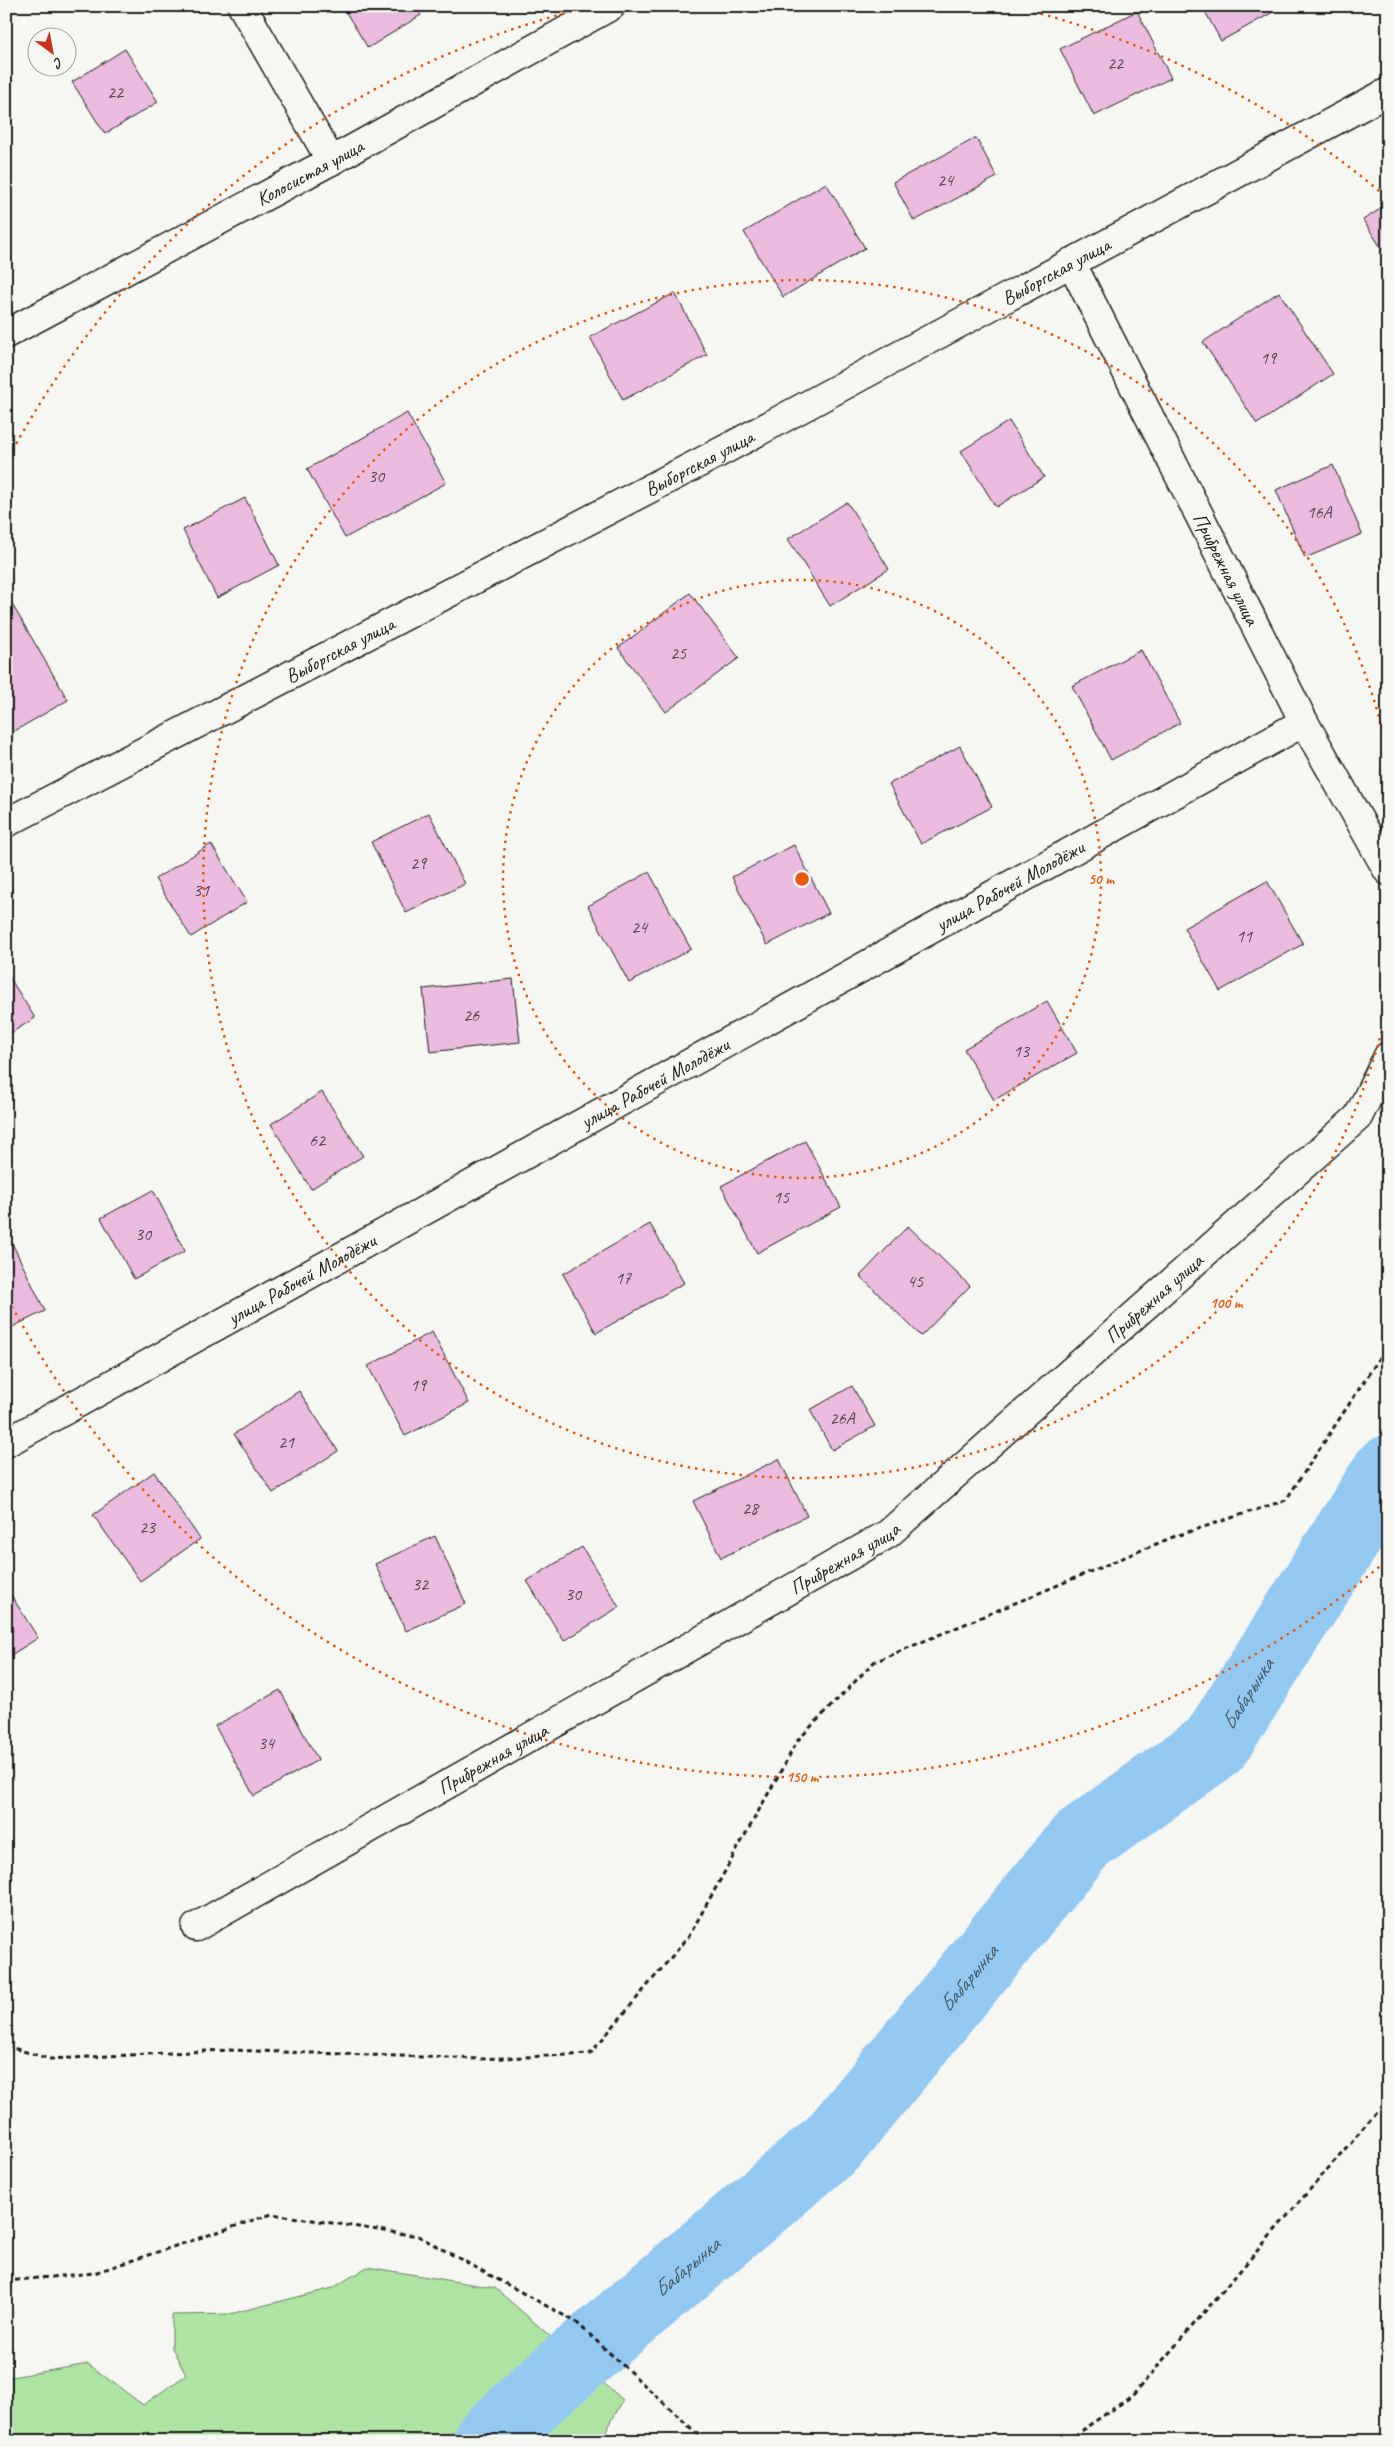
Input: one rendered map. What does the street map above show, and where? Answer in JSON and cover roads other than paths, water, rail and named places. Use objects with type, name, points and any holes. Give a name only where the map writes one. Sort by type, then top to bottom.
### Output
[{"type":"street","points":[[242,6],[331,161]]},
{"type":"street","name":"Колосистая улица","points":[[6,334],[331,161],[611,6]]},
{"type":"street","name":"Выборгская улица","points":[[6,824],[715,454],[1388,92]]},
{"type":"street","name":"Прибрежная улица","points":[[1071,262],[1304,722],[1388,871]]},
{"type":"street","name":"улица Рабочей Молодёжи","points":[[6,1443],[1304,722]]},
{"type":"street","name":"Прибрежная улица","points":[[196,1927],[888,1534],[1358,1117],[1388,1056]]},
{"type":"waterway","name":"Бабарынка","points":[[488,2441],[538,2393],[834,2142],[1081,1841],[1215,1745],[1388,1471]]}]
